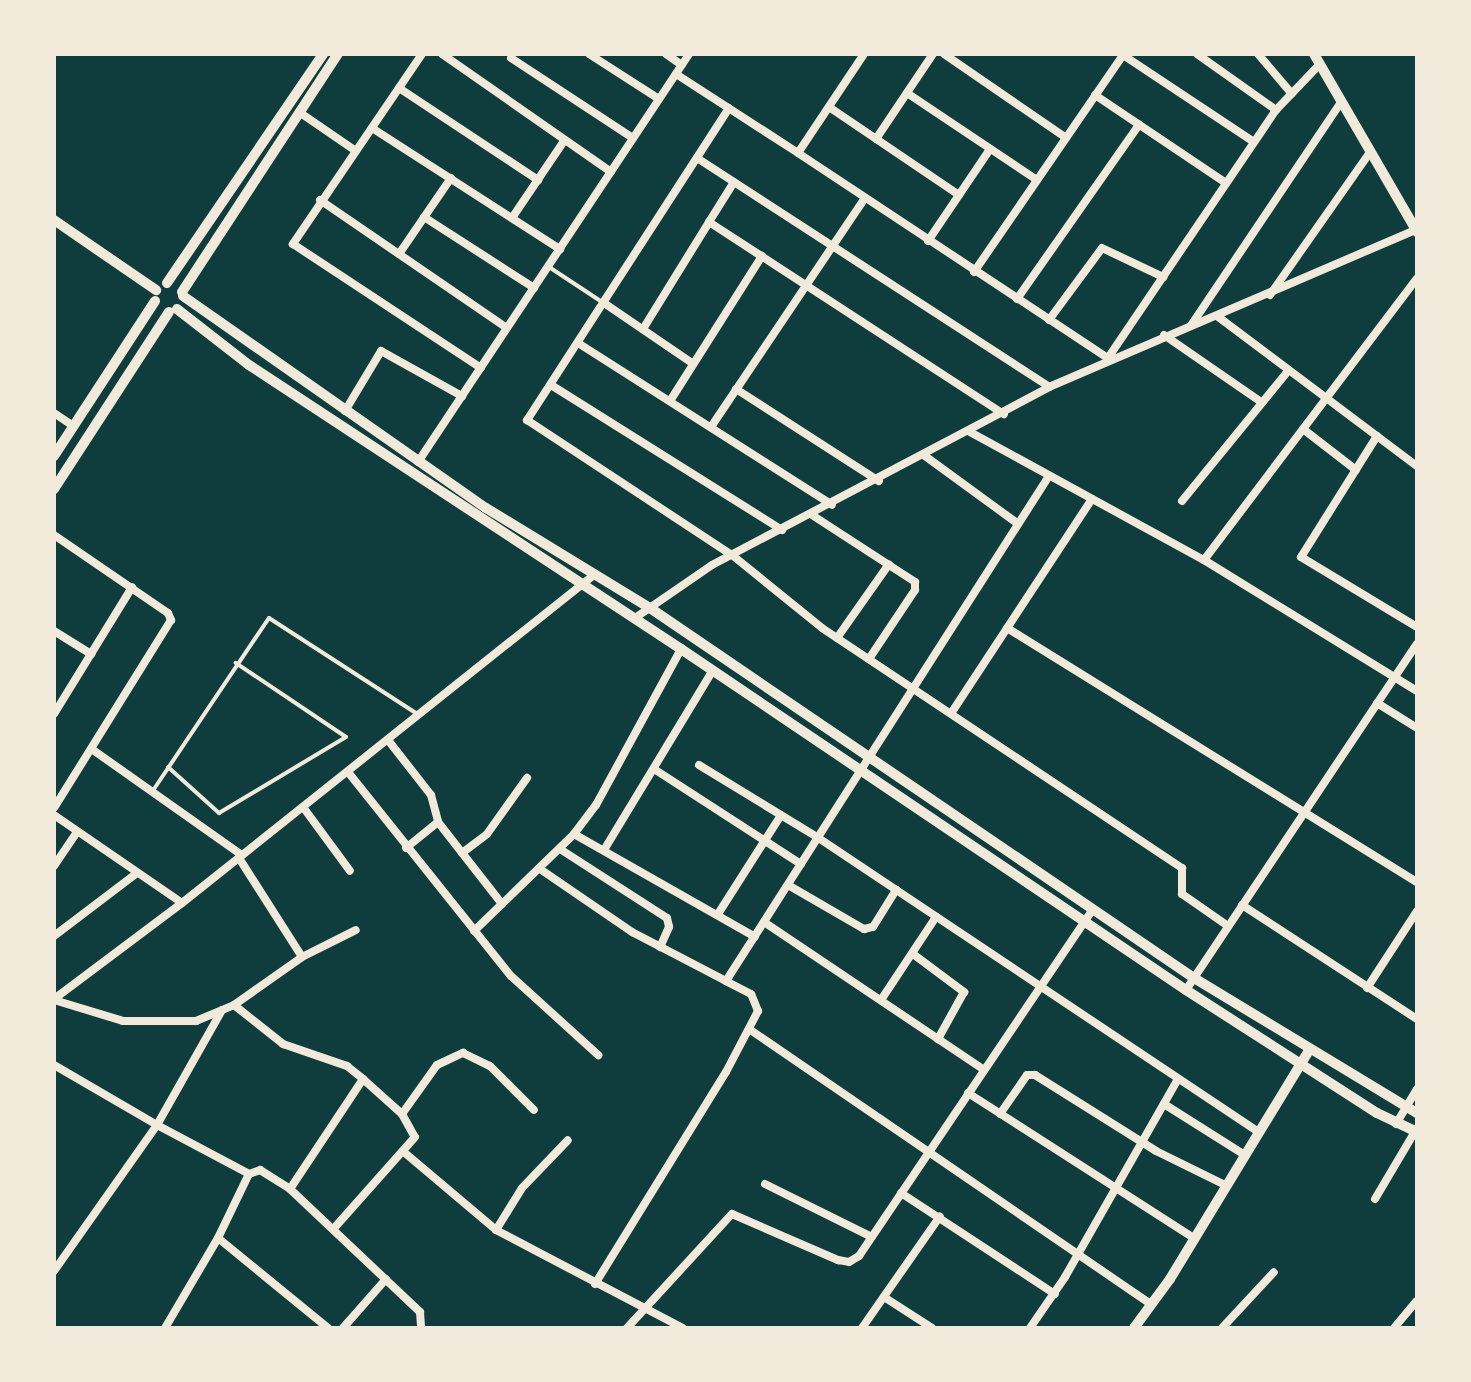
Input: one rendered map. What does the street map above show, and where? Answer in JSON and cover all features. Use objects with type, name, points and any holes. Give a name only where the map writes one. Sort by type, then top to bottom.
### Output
[{"type":"street","points":[[422,54],[295,236],[295,247],[481,368]]},
{"type":"street","points":[[442,54],[611,172]]},
{"type":"street","points":[[589,54],[659,99]]},
{"type":"street","points":[[666,54],[682,65]]},
{"type":"street","points":[[418,462],[689,54]]},
{"type":"street","points":[[798,153],[864,54]]},
{"type":"street","points":[[876,139],[933,54]]},
{"type":"street","points":[[944,54],[1066,138]]},
{"type":"street","points":[[1197,54],[1276,110]]},
{"type":"street","points":[[1258,54],[1292,94]]},
{"type":"street","points":[[54,489],[173,310],[299,112],[331,55]]},
{"type":"street","points":[[54,456],[156,296],[331,55]]},
{"type":"street","points":[[974,272],[1123,55],[1254,142]]},
{"type":"street","points":[[511,58],[633,138]]},
{"type":"street","points":[[635,618],[732,555],[879,481],[1049,387],[1108,358],[1269,296],[1416,231],[1368,155],[1317,59],[1292,94],[1276,110],[1108,358]]},
{"type":"street","points":[[676,74],[1108,358]]},
{"type":"street","points":[[399,88],[538,180]]},
{"type":"street","points":[[907,93],[1037,180]]},
{"type":"street","points":[[1095,95],[1226,183]]},
{"type":"street","points":[[1192,325],[1341,102]]},
{"type":"street","points":[[829,107],[959,195]]},
{"type":"street","points":[[729,108],[551,385],[528,415],[530,424],[732,555],[837,638],[1182,868],[1182,894],[1228,926]]},
{"type":"street","points":[[299,112],[356,151]]},
{"type":"street","points":[[1017,299],[1139,125]]},
{"type":"street","points":[[372,128],[560,249]]},
{"type":"street","points":[[512,218],[564,141]]},
{"type":"street","points":[[928,241],[990,149]]},
{"type":"street","points":[[1269,296],[1368,155]]},
{"type":"street","points":[[697,158],[1049,387]]},
{"type":"street","points":[[399,254],[451,178]]},
{"type":"street","points":[[643,329],[734,182]]},
{"type":"street","points":[[711,427],[865,198]]},
{"type":"street","points":[[320,200],[505,327]]},
{"type":"street","points":[[424,217],[534,288]]},
{"type":"street","points":[[54,220],[249,365],[635,618],[861,771],[1089,915],[1405,1109],[1417,1113]]},
{"type":"street","points":[[709,222],[1004,414]]},
{"type":"street","points":[[1049,320],[1102,248],[1163,277]]},
{"type":"street","points":[[670,401],[762,256]]},
{"type":"street","points":[[1204,560],[1417,278]]},
{"type":"street","points":[[167,283],[418,462],[650,608],[868,759],[1089,915],[1186,990],[1396,1124],[1416,1131],[1375,1199]]},
{"type":"street","points":[[604,303],[692,363]]},
{"type":"street","points":[[1217,316],[1417,466]]},
{"type":"street","points":[[1164,335],[1261,402]]},
{"type":"street","points":[[578,343],[832,505]]},
{"type":"street","points":[[345,411],[381,351],[462,396]]},
{"type":"street","points":[[1182,501],[1289,370]]},
{"type":"street","points":[[551,385],[782,530]]},
{"type":"street","points":[[736,389],[879,481]]},
{"type":"street","points":[[54,413],[73,426]]},
{"type":"street","points":[[1303,429],[1356,470]]},
{"type":"street","points":[[970,432],[1204,560],[1417,691]]},
{"type":"street","points":[[1377,436],[1301,557],[1417,627]]},
{"type":"street","points":[[925,456],[1017,523]]},
{"type":"street","points":[[726,981],[861,771],[911,686],[1049,476]]},
{"type":"street","points":[[952,712],[1092,499]]},
{"type":"street","points":[[812,515],[915,582],[915,590],[869,659]]},
{"type":"street","points":[[54,535],[168,613],[171,624],[54,808]]},
{"type":"street","points":[[837,638],[889,564]]},
{"type":"street","points":[[54,999],[182,903],[595,574]]},
{"type":"street","points":[[54,714],[132,587]]},
{"type":"street","points":[[1007,628],[1417,882]]},
{"type":"street","points":[[54,631],[91,654]]},
{"type":"street","points":[[1186,990],[1417,644]]},
{"type":"street","points":[[474,931],[560,849],[596,805],[681,649]]},
{"type":"street","points":[[604,850],[713,670]]},
{"type":"street","points":[[1377,703],[1417,728]]},
{"type":"street","points":[[388,740],[431,795],[438,822],[502,904]]},
{"type":"street","points":[[93,750],[154,789],[240,857],[302,957]]},
{"type":"street","points":[[699,765],[817,837],[1257,1131]]},
{"type":"street","points":[[654,769],[801,864]]},
{"type":"street","points":[[348,772],[511,976],[598,1055]]},
{"type":"street","points":[[462,853],[487,834],[527,778]]},
{"type":"street","points":[[303,807],[350,871]]},
{"type":"street","points":[[54,815],[182,903]]},
{"type":"street","points":[[718,914],[781,815]]},
{"type":"street","points":[[406,848],[438,822]]},
{"type":"street","points":[[54,866],[77,832]]},
{"type":"street","points":[[574,834],[755,937]]},
{"type":"street","points":[[560,849],[667,918],[669,927],[660,947]]},
{"type":"street","points":[[540,869],[660,947],[726,981],[757,1002],[749,1029],[595,1284]]},
{"type":"street","points":[[54,936],[137,873]]},
{"type":"street","points":[[788,885],[864,929],[873,927],[896,890]]},
{"type":"street","points":[[1242,905],[1417,1019]]},
{"type":"street","points":[[1367,988],[1417,911]]},
{"type":"street","points":[[627,1328],[732,1214],[849,1262],[872,1237],[1089,915]]},
{"type":"street","points":[[881,1000],[936,917]]},
{"type":"street","points":[[764,922],[984,1070]]},
{"type":"street","points":[[54,999],[123,1021],[196,1021],[234,1005],[302,957],[356,930]]},
{"type":"street","points":[[913,954],[964,992],[938,1039]]},
{"type":"street","points":[[234,1005],[283,1044],[347,1066],[402,1114],[415,1137],[405,1153],[335,1227]]},
{"type":"street","points":[[54,1271],[157,1125],[222,1010]]},
{"type":"street","points":[[749,1029],[1151,1304]]},
{"type":"street","points":[[1134,1328],[1194,1238],[1310,1049]]},
{"type":"street","points":[[402,1114],[437,1065],[463,1053],[490,1066],[534,1110]]},
{"type":"street","points":[[54,1065],[249,1174]]},
{"type":"street","points":[[1000,1114],[1031,1074],[1141,1143],[1225,1185]]},
{"type":"street","points":[[290,1189],[363,1079]]},
{"type":"street","points":[[1030,1328],[1055,1294],[1178,1079]]},
{"type":"street","points":[[1396,1124],[1417,1089]]},
{"type":"street","points":[[968,1093],[1194,1238]]},
{"type":"street","points":[[1164,1104],[1243,1154]]},
{"type":"street","points":[[496,1230],[522,1188],[568,1140]]},
{"type":"street","points":[[405,1153],[496,1230],[683,1328]]},
{"type":"street","points":[[165,1328],[218,1238],[249,1174],[260,1170],[290,1189],[335,1227],[420,1312],[421,1328]]},
{"type":"street","points":[[765,1184],[872,1237]]},
{"type":"street","points":[[901,1193],[1055,1294]]},
{"type":"street","points":[[862,1328],[940,1216]]},
{"type":"street","points":[[218,1238],[328,1328]]},
{"type":"street","points":[[1222,1328],[1274,1272]]},
{"type":"street","points":[[343,1328],[386,1279]]},
{"type":"street","points":[[884,1297],[932,1328]]},
{"type":"street","points":[[1394,1328],[1417,1301]]},
{"type":"lane","points":[[548,267],[604,303]]},
{"type":"lane","points":[[154,789],[236,663],[272,618],[419,715]]},
{"type":"lane","points":[[168,767],[219,813],[346,737],[236,663]]}]
